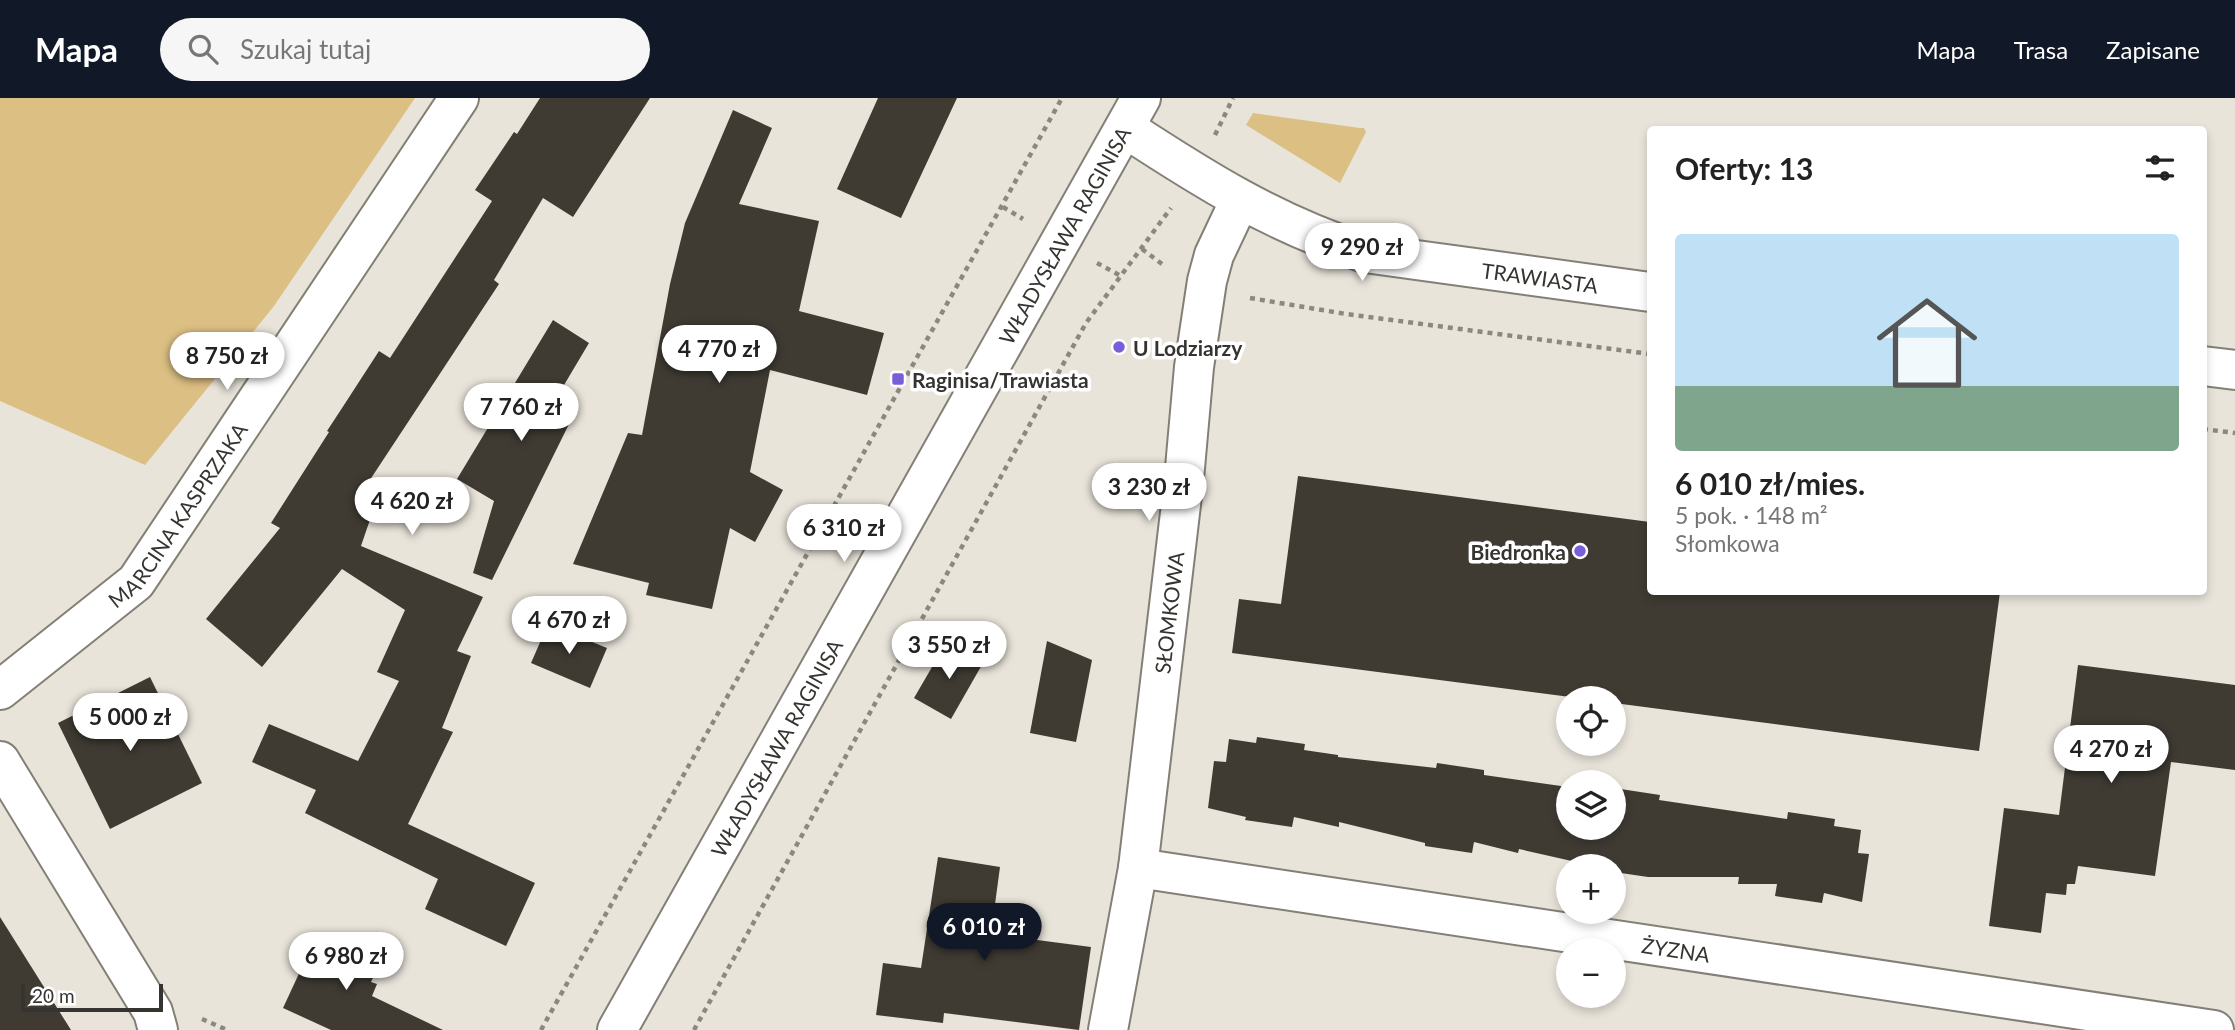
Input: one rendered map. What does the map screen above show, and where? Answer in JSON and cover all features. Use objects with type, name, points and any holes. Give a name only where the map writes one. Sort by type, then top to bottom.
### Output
[{"type":"street","name":"MARCINA KASPRZAKA","points":[[0,690],[136,582],[459,98]]},
{"type":"street","name":"TRAWIASTA","points":[[1133,113],[1196,174],[1240,200],[1320,238],[1365,253],[1647,292]]},
{"type":"street","name":"WŁADYSŁAWA RAGINISA","points":[[617,1030],[1133,113]]},
{"type":"street","name":"SŁOMKOWA","points":[[1108,1030],[1138,869],[1184,479],[1194,367],[1207,281],[1214,255],[1240,200]]},
{"type":"street","points":[[2207,366],[2235,370]]},
{"type":"street","points":[[0,761],[153,1012],[158,1030]]},
{"type":"street","name":"ŻYZNA","points":[[1138,869],[2214,1030]]},
{"type":"path","points":[[541,1030],[1062,98]]},
{"type":"path","points":[[694,1030],[1086,323],[1196,174],[1233,98]]},
{"type":"path","points":[[1246,297],[1256,301],[1333,312],[1647,354]]},
{"type":"path","points":[[2207,430],[2235,433]]},
{"type":"shaded area","points":[[0,98],[415,98],[274,306],[145,465],[0,401]]},
{"type":"shaded area","points":[[1253,113],[1364,128],[1366,132],[1340,183],[1246,125]]},
{"type":"building","points":[[540,98],[650,98],[573,217],[543,198],[494,280],[499,284],[360,495],[375,505],[361,546],[483,597],[457,651],[471,656],[442,728],[453,732],[408,824],[535,883],[506,946],[425,909],[438,879],[305,813],[316,790],[252,762],[269,724],[358,761],[399,681],[377,672],[405,610],[342,569],[262,667],[206,619],[280,528],[271,523],[329,432],[327,431],[379,351],[390,358],[492,201],[475,190]]},
{"type":"building","points":[[878,98],[957,98],[901,218],[837,189]]},
{"type":"building","points":[[733,110],[772,128],[739,204],[819,221],[799,311],[884,333],[867,395],[770,370],[750,472],[783,490],[755,542],[730,528],[712,609],[646,595],[649,583],[573,564],[628,433],[642,435],[670,284],[685,223]]},
{"type":"building","points":[[553,320],[589,343],[545,417],[570,422],[492,580],[473,573],[494,501],[457,479]]},
{"type":"building","points":[[1298,476],[1647,522],[1647,595],[2000,595],[1979,751],[1626,705],[1626,686],[1556,686],[1556,695],[1232,653],[1239,599],[1281,604]]},
{"type":"building","points":[[548,624],[607,648],[590,688],[531,663]]},
{"type":"building","points":[[1047,641],[1092,660],[1076,742],[1030,733]]},
{"type":"building","points":[[946,643],[983,663],[951,719],[914,698]]},
{"type":"building","points":[[2078,665],[2235,685],[2235,770],[2171,762],[2155,876],[2078,866],[2075,884],[2067,884],[2066,895],[2046,893],[2041,933],[1989,926],[2004,808],[2059,815]]},
{"type":"building","points":[[150,677],[202,783],[110,829],[58,723]]},
{"type":"building","points":[[1257,737],[1305,744],[1304,750],[1338,757],[1436,768],[1437,763],[1484,770],[1484,775],[1556,785],[1556,840],[1626,840],[1626,790],[1660,795],[1659,800],[1787,819],[1788,812],[1835,819],[1834,826],[1861,830],[1858,853],[1869,854],[1862,902],[1824,893],[1822,903],[1775,896],[1777,884],[1738,884],[1739,877],[1648,877],[1626,874],[1626,854],[1556,854],[1556,857],[1519,849],[1518,853],[1474,842],[1472,853],[1425,846],[1425,843],[1339,822],[1339,827],[1294,817],[1292,827],[1245,820],[1246,817],[1208,808],[1214,761],[1226,762],[1229,739],[1256,743]]},
{"type":"building","points":[[938,857],[1000,867],[991,934],[1091,947],[1079,1030],[944,1013],[943,1023],[876,1015],[883,963],[921,968]]},
{"type":"building","points":[[0,917],[71,1030],[0,1030]]},
{"type":"building","points":[[327,933],[382,959],[371,982],[377,984],[372,996],[443,1030],[331,1030],[283,1008],[309,952],[317,956]]},
{"type":"place","name":"U Lodziarzy","points":[[1119,347]]},
{"type":"place","name":"Raginisa/Trawiasta","points":[[898,379]]},
{"type":"place","name":"Biedronka","points":[[1580,551]]}]
